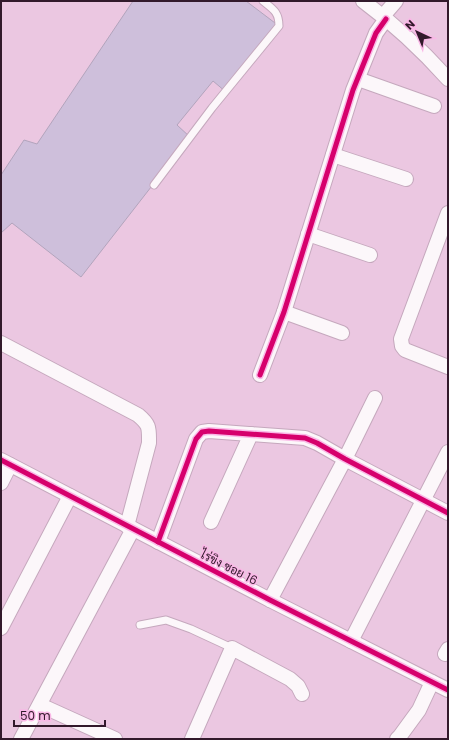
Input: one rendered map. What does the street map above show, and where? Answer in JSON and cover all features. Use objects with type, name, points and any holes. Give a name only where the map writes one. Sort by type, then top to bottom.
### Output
[{"type":"street","points":[[363,1],[385,18],[428,57],[448,79]]},
{"type":"street","points":[[260,375],[284,312],[358,79],[376,33],[396,1]]},
{"type":"street","points":[[358,79],[434,106]]},
{"type":"street","points":[[333,155],[406,179]]},
{"type":"street","points":[[448,213],[401,339],[402,346],[405,350],[448,367]]},
{"type":"street","points":[[308,234],[370,255]]},
{"type":"street","points":[[284,312],[342,333]]},
{"type":"street","points":[[1,343],[138,415],[146,422],[149,430],[149,443],[130,527],[40,705],[21,739]]},
{"type":"street","points":[[270,600],[345,459],[375,398]]},
{"type":"street","points":[[158,542],[196,439],[202,432],[210,431],[304,438],[317,443],[448,513]]},
{"type":"street","points":[[212,522],[251,434]]},
{"type":"street","points":[[351,641],[448,452]]},
{"type":"street","points":[[1,483],[6,463]]},
{"type":"street","name":"ไร่ขิง ซอย 16","points":[[6,463],[270,600],[448,690]]},
{"type":"street","points":[[1,628],[70,496]]},
{"type":"street","points":[[192,739],[232,648],[290,680],[298,686],[302,694]]},
{"type":"street","points":[[397,739],[420,710],[432,682]]},
{"type":"street","points":[[40,705],[115,739]]},
{"type":"lane","points":[[154,185],[212,108],[279,26],[279,18],[274,10],[263,1]]},
{"type":"lane","points":[[140,625],[166,620],[191,629],[232,648]]},
{"type":"building","points":[[133,1],[246,1],[279,26],[226,92],[213,81],[177,125],[190,137],[81,277],[12,223],[1,233],[1,175],[24,140],[37,144]]},
{"type":"cycle path","points":[[260,375],[284,312],[353,90],[376,33],[386,19]]},
{"type":"cycle path","points":[[158,542],[196,439],[202,432],[209,431],[305,438],[448,513]]},
{"type":"cycle path","points":[[1,460],[270,600],[448,690]]}]
